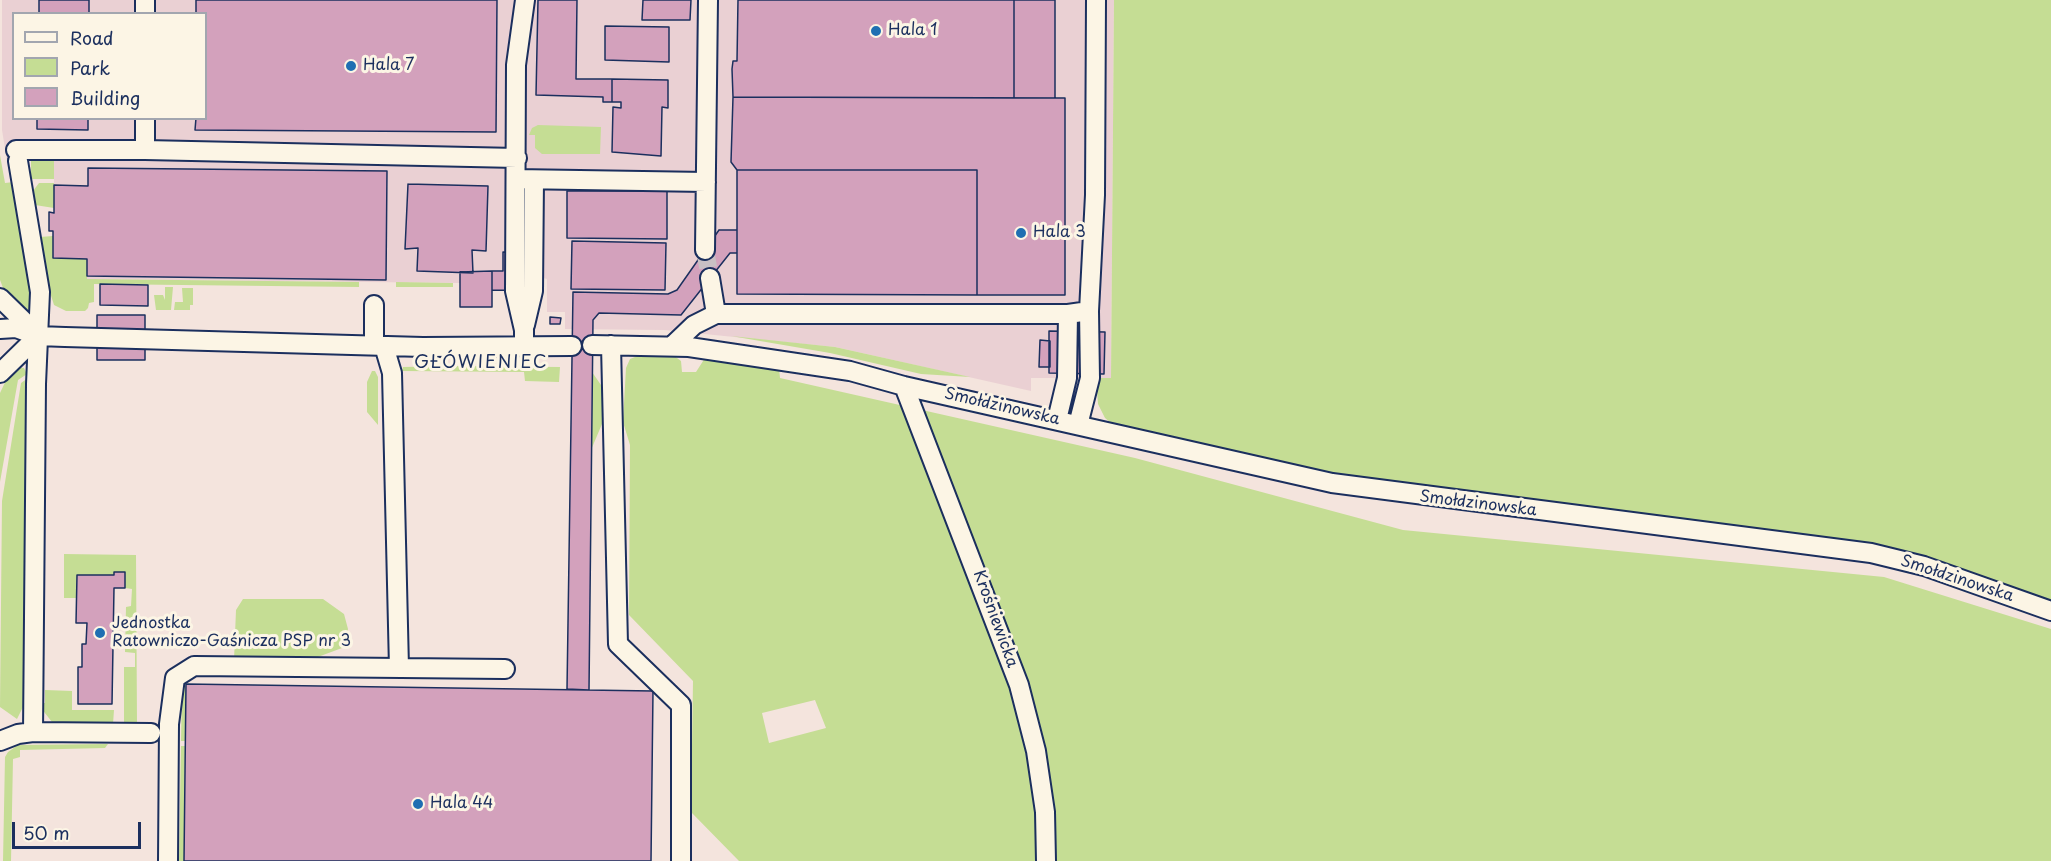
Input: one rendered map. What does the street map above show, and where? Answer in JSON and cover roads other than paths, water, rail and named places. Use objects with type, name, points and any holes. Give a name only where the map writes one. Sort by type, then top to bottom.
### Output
[{"type":"street","points":[[524,339],[533,291],[525,179],[517,158],[516,65],[525,0]]},
{"type":"street","points":[[705,250],[708,0]]},
{"type":"street","points":[[1078,425],[1090,378],[1089,310],[1095,195],[1096,0]]},
{"type":"street","points":[[145,120],[145,150]]},
{"type":"street","points":[[33,732],[40,292],[17,156],[145,150],[517,158]]},
{"type":"street","points":[[525,179],[706,182]]},
{"type":"street","points":[[710,278],[716,314]]},
{"type":"street","points":[[0,298],[7,308],[38,336]]},
{"type":"street","points":[[374,305],[379,345],[392,373],[399,668]]},
{"type":"street","points":[[672,346],[694,325],[716,314],[1068,315],[1089,310]]},
{"type":"street","points":[[1057,420],[1067,378],[1068,315]]},
{"type":"street","points":[[0,329],[25,330],[38,336],[379,345],[524,339],[572,346]]},
{"type":"street","points":[[0,373],[38,336]]},
{"type":"street","name":"Smołdzinowska","points":[[592,345],[672,346],[794,361],[850,371],[904,386],[1332,483],[1871,553],[1924,566],[2051,611]]},
{"type":"street","points":[[611,345],[618,644],[681,705],[681,861]]},
{"type":"street","points":[[0,351],[22,351]]},
{"type":"street","name":"Krośniewicka","points":[[904,386],[1019,685],[1036,751],[1045,812],[1047,861]]},
{"type":"street","points":[[168,861],[169,724],[175,678],[194,666],[505,669]]},
{"type":"street","points":[[0,741],[18,734],[33,732],[151,733]]},
{"type":"tunnel","points":[[705,250],[710,278]]},
{"type":"place","name":"Hala 1","points":[[876,31]]},
{"type":"place","name":"Hala 7","points":[[351,66]]},
{"type":"place","name":"Hala 3","points":[[1021,233]]},
{"type":"place","name":"Jednostka Ratowniczo-Gaśnicza PSP nr 3","points":[[100,633]]},
{"type":"place","name":"Hala 44","points":[[418,804]]},
{"type":"district","name":"GŁÓWIENIEC","points":[[481,363]]}]
